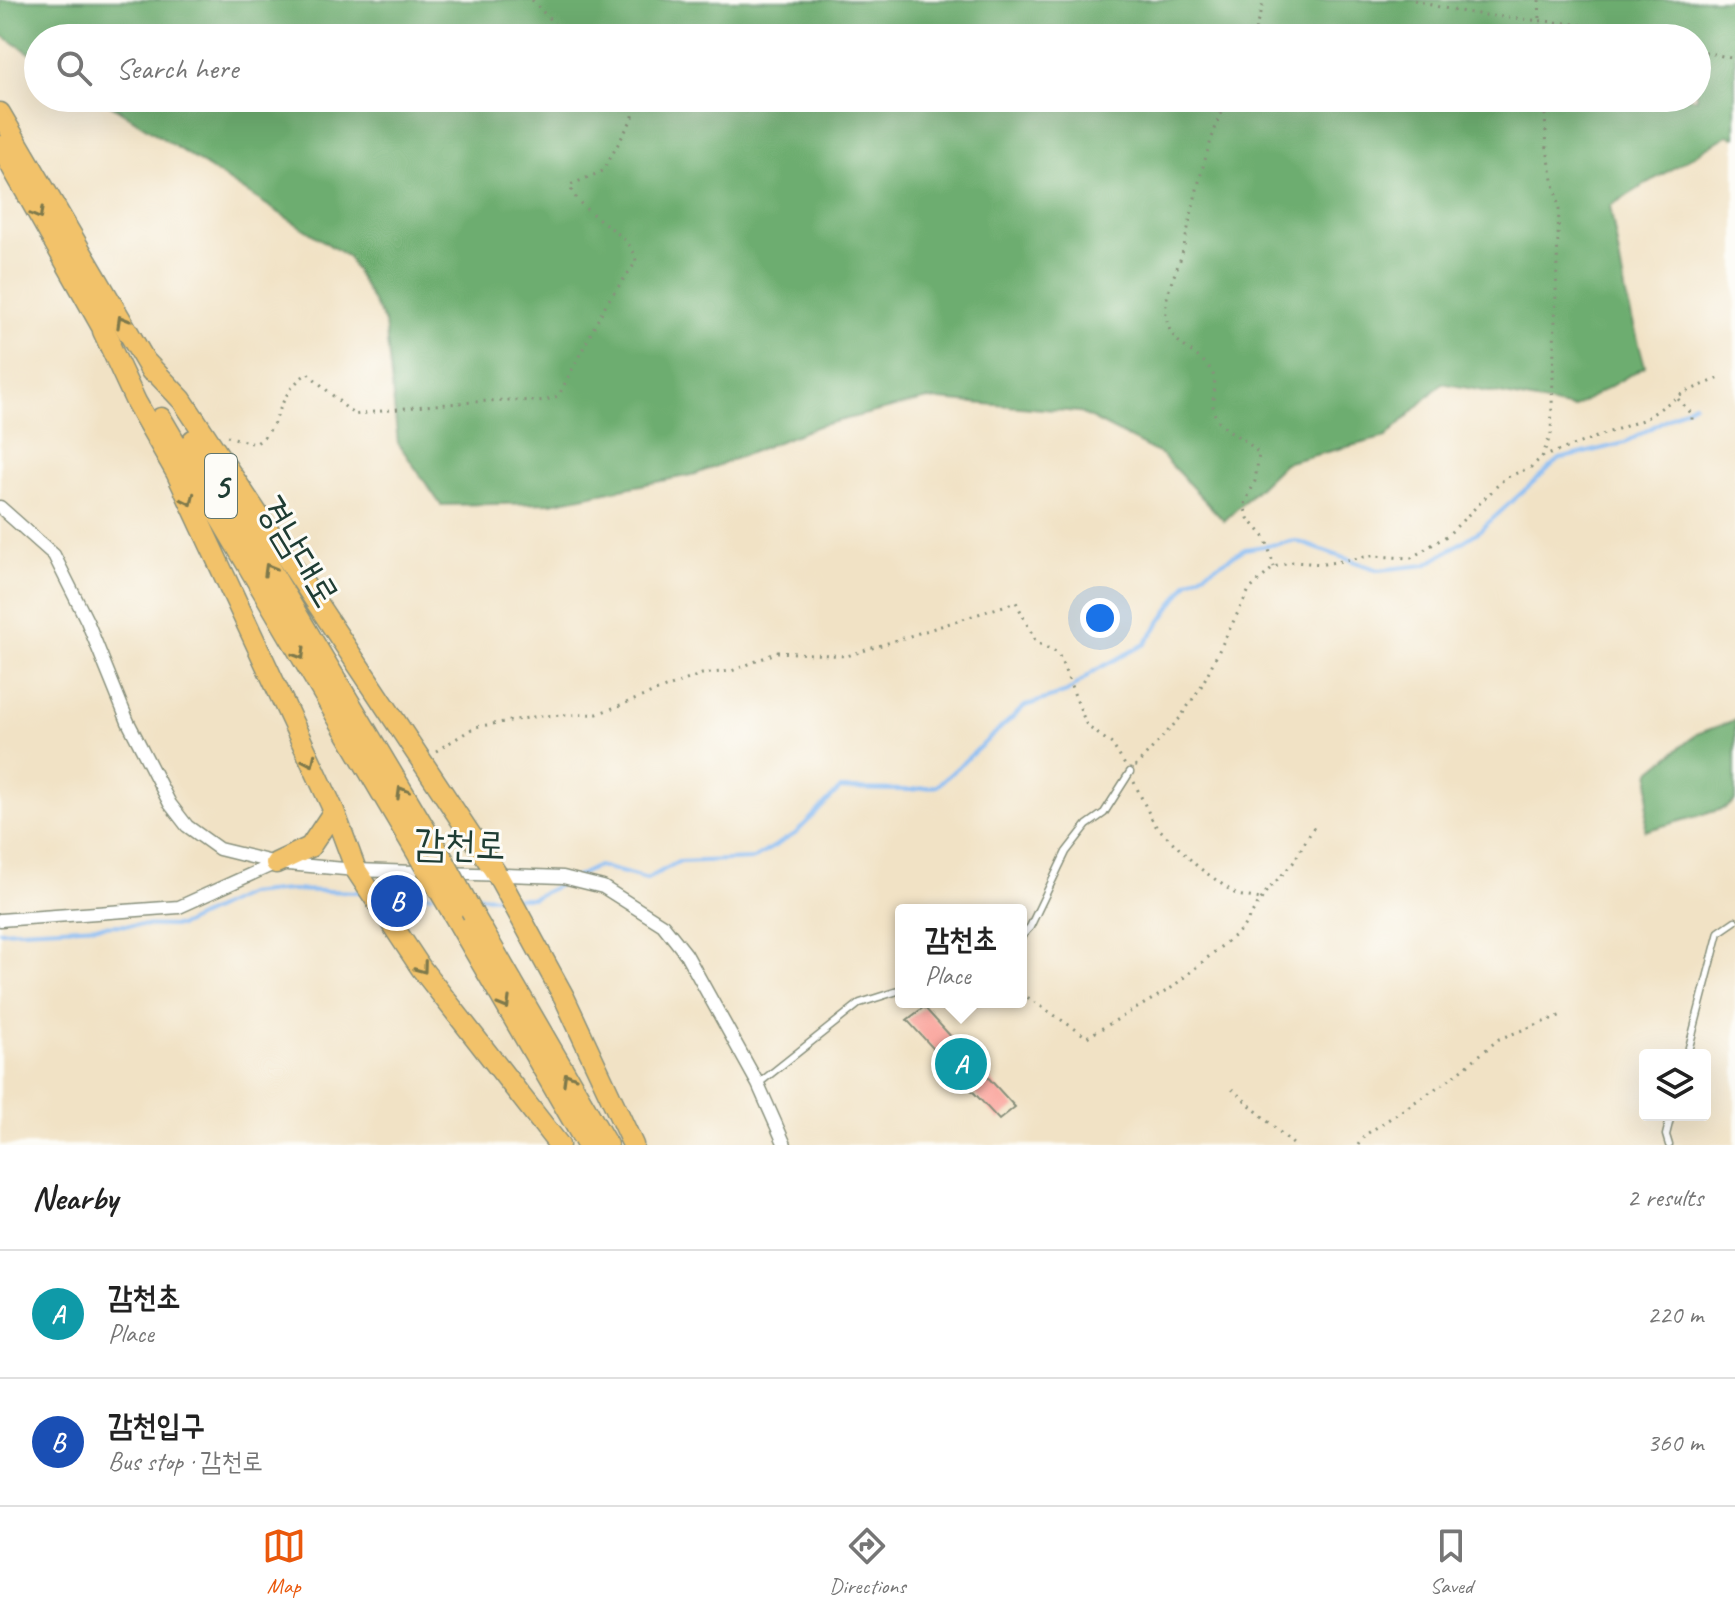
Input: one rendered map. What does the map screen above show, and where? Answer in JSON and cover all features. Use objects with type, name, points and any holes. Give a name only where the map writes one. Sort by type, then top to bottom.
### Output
[{"type":"highway","name":"경남대로","points":[[0,113],[443,859],[607,1145]]},
{"type":"highway","name":"경남대로","points":[[0,146],[103,331],[145,391],[587,1145]]},
{"type":"highway","points":[[103,331],[136,402],[176,472],[334,811],[361,878],[421,968],[559,1145]]},
{"type":"highway","points":[[146,362],[182,400],[506,890],[564,997],[633,1145]]},
{"type":"highway","points":[[276,863],[310,847],[334,811]]},
{"type":"street","points":[[0,507],[54,555],[87,621],[128,722],[170,804],[187,826],[219,849],[276,863]]},
{"type":"street","name":"감천로","points":[[0,920],[179,907],[276,863],[361,878],[506,890],[563,877],[603,887],[663,925],[702,977],[758,1084],[785,1145]]},
{"type":"lane","points":[[1027,930],[1066,852],[1087,825],[1104,813],[1130,772]]},
{"type":"lane","points":[[1689,1049],[1719,932],[1735,921]]},
{"type":"lane","points":[[758,1084],[860,1003],[895,992]]},
{"type":"lane","points":[[1669,1145],[1666,1135],[1670,1121]]},
{"type":"path","points":[[532,0],[554,24]]},
{"type":"path","points":[[1257,24],[1264,0]]},
{"type":"path","points":[[1414,0],[1540,23],[1585,24]]},
{"type":"path","points":[[1539,0],[1540,23]]},
{"type":"path","points":[[1711,53],[1735,59]]},
{"type":"path","points":[[199,425],[255,444],[273,426],[282,397],[294,382],[308,373],[354,415],[404,407],[508,399],[542,401],[559,395],[606,304],[636,262],[631,248],[580,201],[570,185],[603,171],[633,112]]},
{"type":"path","points":[[1222,112],[1200,167],[1184,247],[1165,308],[1174,338],[1212,372],[1216,385],[1212,398],[1214,414],[1221,425],[1250,442],[1259,454],[1255,481],[1244,506],[1248,518],[1266,539],[1274,567]]},
{"type":"path","points":[[1542,457],[1551,434],[1559,209],[1547,150],[1545,112]]},
{"type":"path","points":[[1130,772],[1180,718],[1209,673],[1249,590],[1274,567],[1293,562],[1336,562],[1364,557],[1411,558],[1448,535],[1505,478],[1531,467],[1542,457],[1645,419],[1677,397],[1720,378]]},
{"type":"path","points":[[1677,397],[1692,414],[1692,421]]},
{"type":"path","points":[[443,762],[436,749],[475,727],[539,716],[597,714],[702,674],[732,671],[778,652],[847,656],[1016,602],[1036,642],[1058,653],[1087,726],[1112,744],[1130,772],[1154,824],[1187,856],[1237,895],[1261,899]]},
{"type":"path","points":[[1027,997],[1087,1037],[1170,989],[1242,929],[1261,899],[1293,863],[1315,825]]},
{"type":"path","points":[[1358,1145],[1365,1135],[1453,1077],[1499,1039],[1562,1015]]},
{"type":"path","points":[[1232,1089],[1294,1145]]},
{"type":"green space","points":[[0,0],[1735,0],[1735,137],[1728,135],[1610,206],[1626,296],[1645,366],[1573,408],[1442,383],[1386,437],[1284,463],[1224,521],[1162,455],[1079,412],[928,399],[818,426],[696,474],[551,503],[441,505],[398,443],[385,323],[348,257],[122,112],[1711,112],[1711,24],[24,24],[24,49],[0,34]]},
{"type":"green space","points":[[1735,720],[1735,801],[1726,808],[1645,831],[1651,771],[1697,734]]},
{"type":"building","points":[[925,1008],[1015,1107],[999,1120],[907,1020]]},
{"type":"waterway","points":[[576,877],[598,866],[647,879],[678,862],[753,859],[795,834],[840,789],[911,790],[937,786],[1025,706],[1067,692],[1094,671],[1145,644],[1188,582],[1245,549],[1296,541],[1378,570],[1426,565],[1478,532],[1559,459],[1625,443],[1694,403]]},
{"type":"waterway","points":[[517,898],[533,898],[565,882]]},
{"type":"waterway","points":[[0,931],[120,925],[180,926],[247,894],[288,890],[360,892]]},
{"type":"waterway","points":[[381,893],[432,895]]},
{"type":"waterway","points":[[469,896],[500,897]]},
{"type":"place","name":"감천입구","points":[[397,901]]},
{"type":"place","name":"감천초","points":[[961,1064]]}]
